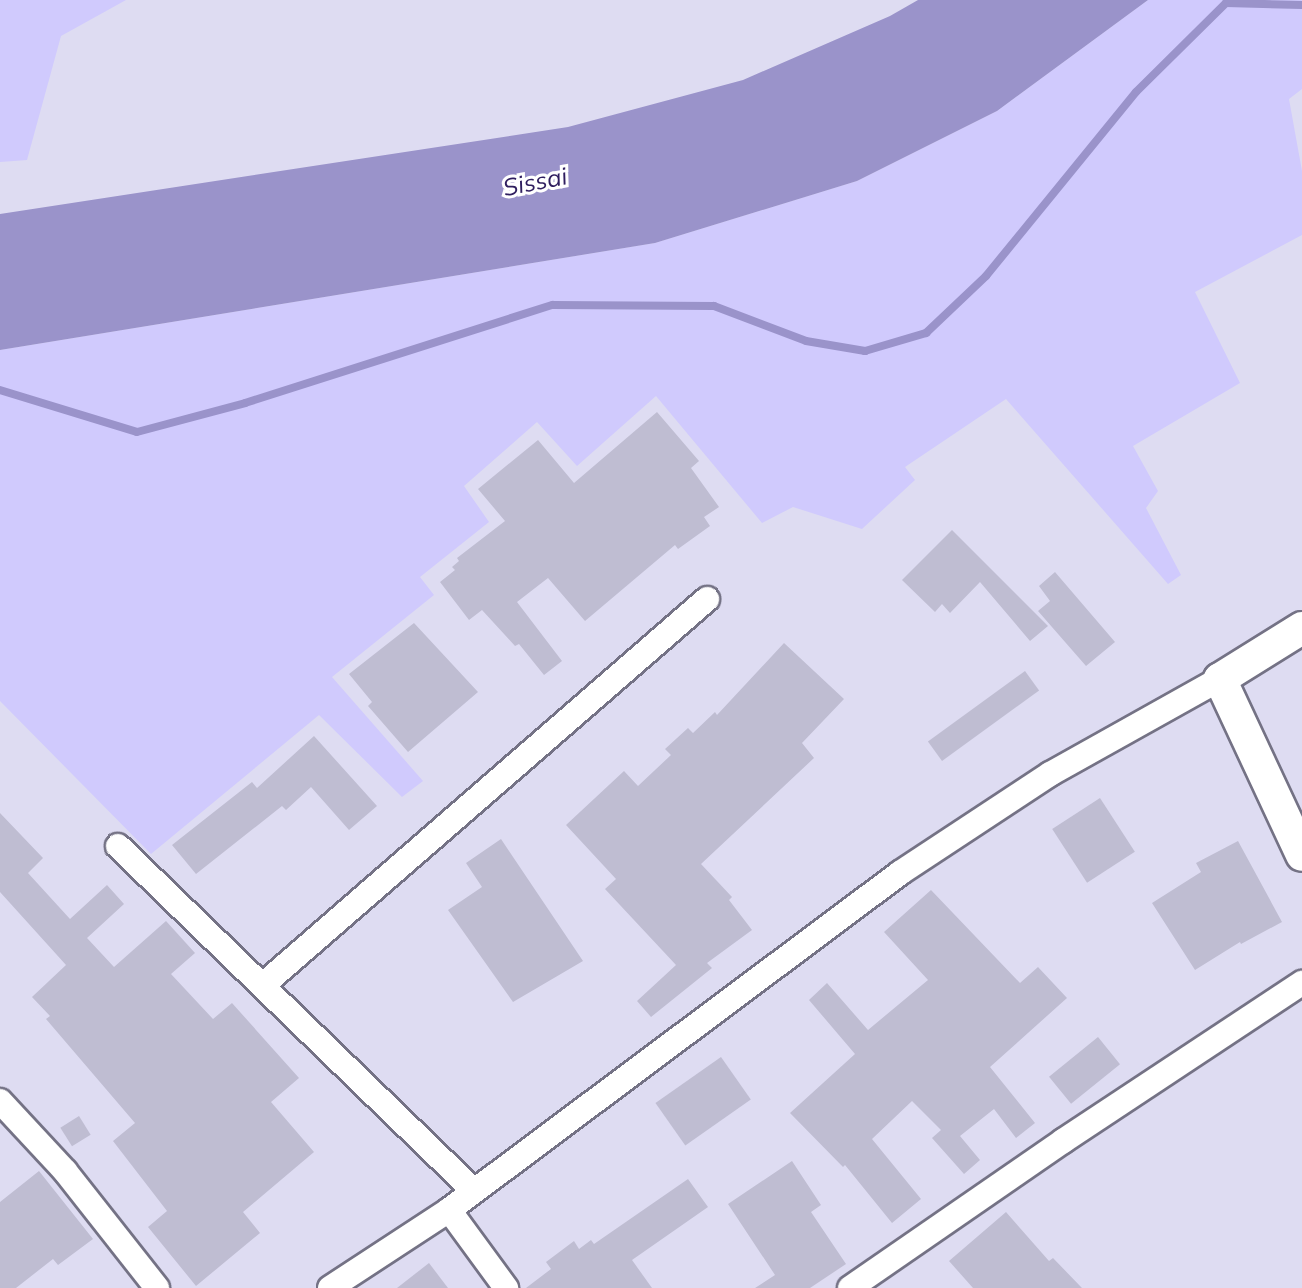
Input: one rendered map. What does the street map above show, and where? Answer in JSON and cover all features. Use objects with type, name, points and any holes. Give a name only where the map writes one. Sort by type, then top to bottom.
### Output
[{"type":"street","points":[[264,984],[707,599]]},
{"type":"street","points":[[330,1288],[449,1210],[900,873],[1050,774],[1220,679],[1302,628]]},
{"type":"street","points":[[1220,679],[1302,855]]},
{"type":"street","points":[[118,846],[264,984],[473,1190]]},
{"type":"street","points":[[850,1288],[1063,1141],[1302,983]]},
{"type":"street","points":[[0,1101],[65,1171],[157,1288]]},
{"type":"street","points":[[449,1210],[506,1288]]},
{"type":"shaded area","points":[[0,0],[126,0],[61,36],[27,160],[0,162]]},
{"type":"shaded area","points":[[1148,0],[1302,0],[1302,89],[1289,99],[1302,171],[1302,235],[1195,292],[1240,383],[1133,446],[1158,491],[1146,508],[1181,575],[1168,584],[1006,399],[905,467],[915,480],[862,529],[793,507],[762,523],[656,396],[577,466],[537,422],[464,486],[489,522],[420,577],[434,595],[332,677],[423,781],[402,797],[319,715],[151,854],[0,701],[0,350],[655,243],[857,181],[997,111]]},
{"type":"water","name":"Sissai","points":[[918,0],[1148,0],[997,111],[857,181],[655,243],[0,350],[0,214],[568,127],[743,80],[890,16]]},
{"type":"building","points":[[657,412],[699,461],[691,468],[719,507],[704,517],[710,526],[678,549],[675,545],[585,621],[548,578],[517,602],[562,661],[544,675],[519,644],[515,646],[482,610],[469,620],[440,582],[455,570],[452,567],[459,561],[457,558],[505,521],[478,489],[538,440],[574,483]]},
{"type":"building","points":[[952,530],[1048,626],[1030,641],[980,582],[950,613],[942,604],[935,612],[902,580]]},
{"type":"building","points":[[1055,572],[1115,642],[1086,666],[1038,611],[1050,601],[1039,586]]},
{"type":"building","points":[[414,623],[478,692],[408,752],[368,706],[372,702],[349,674]]},
{"type":"building","points":[[784,643],[844,699],[802,743],[814,758],[701,864],[732,897],[729,900],[752,930],[707,963],[712,968],[651,1017],[637,1001],[676,965],[605,889],[616,879],[566,825],[624,771],[638,786],[671,755],[665,749],[688,728],[693,733],[715,712],[717,715]]},
{"type":"building","points":[[1025,671],[1039,690],[942,761],[928,742]]},
{"type":"building","points":[[314,736],[377,806],[349,830],[311,787],[286,810],[282,806],[196,874],[172,845],[252,782],[257,788]]},
{"type":"building","points":[[1100,798],[1135,852],[1087,883],[1052,829]]},
{"type":"building","points":[[0,813],[43,858],[28,873],[70,919],[107,885],[124,904],[87,938],[114,967],[166,921],[195,953],[171,974],[213,1019],[232,1003],[299,1078],[271,1102],[314,1152],[243,1212],[260,1233],[196,1286],[148,1227],[167,1211],[113,1141],[135,1123],[46,1019],[50,1016],[32,997],[66,965],[0,892]]},
{"type":"building","points":[[501,839],[583,961],[513,1002],[448,910],[482,887],[466,863]]},
{"type":"building","points":[[1238,841],[1282,922],[1240,942],[1195,970],[1152,903],[1201,872],[1196,863]]},
{"type":"building","points":[[931,890],[1020,983],[1038,967],[1067,998],[990,1067],[1035,1123],[1016,1138],[994,1109],[960,1136],[980,1160],[964,1174],[932,1138],[941,1130],[912,1101],[872,1139],[921,1199],[892,1223],[845,1165],[843,1167],[790,1113],[855,1054],[809,1000],[827,983],[868,1030],[928,980],[884,932]]},
{"type":"building","points":[[1098,1037],[1120,1064],[1071,1104],[1049,1077]]},
{"type":"building","points":[[721,1057],[751,1100],[685,1145],[655,1103]]},
{"type":"building","points":[[79,1116],[91,1135],[72,1146],[60,1128]]},
{"type":"building","points":[[792,1161],[821,1205],[811,1212],[846,1264],[810,1288],[755,1288],[775,1275],[728,1204]]},
{"type":"building","points":[[39,1171],[93,1239],[58,1265],[53,1259],[16,1288],[0,1288],[0,1202]]},
{"type":"building","points":[[688,1179],[708,1207],[632,1260],[652,1288],[526,1288],[551,1269],[546,1262],[574,1241],[579,1249],[591,1240],[594,1244]]},
{"type":"building","points":[[1006,1212],[1049,1261],[1053,1258],[1082,1288],[973,1288],[949,1261]]},
{"type":"building","points":[[429,1263],[448,1288],[397,1288]]},
{"type":"waterway","points":[[0,390],[137,432],[245,403],[553,305],[714,306],[806,341],[865,351],[926,333],[986,276],[1136,92],[1229,0]]},
{"type":"waterway","points":[[1226,3],[1302,5]]}]
